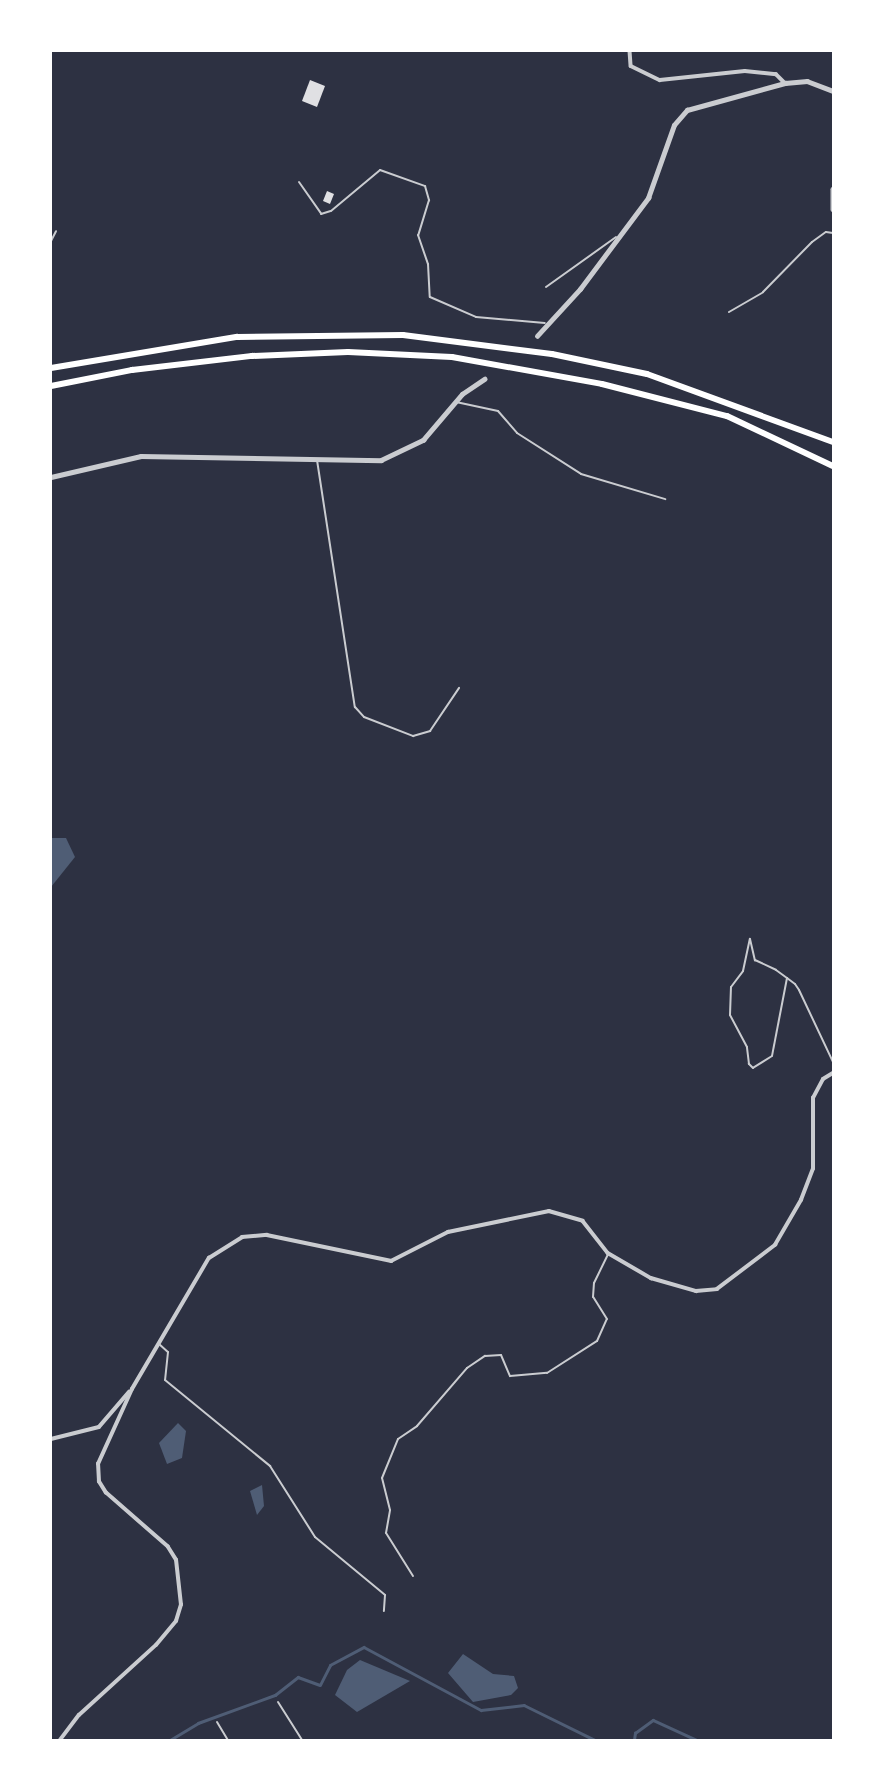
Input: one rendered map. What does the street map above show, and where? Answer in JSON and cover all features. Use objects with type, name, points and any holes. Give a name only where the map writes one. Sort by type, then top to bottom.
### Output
[{"type":"highway","points":[[51,368],[237,337],[403,335],[552,354],[647,374],[833,442]]},
{"type":"highway","points":[[51,386],[132,370],[252,356],[348,352],[452,357],[602,384],[727,416],[833,466]]},
{"type":"street","points":[[630,51],[631,66],[660,80],[745,71],[776,74],[785,83]]},
{"type":"street","points":[[537,337],[580,289],[648,198],[674,125],[687,110],[785,83],[807,82],[833,91]]},
{"type":"street","points":[[833,189],[833,209]]},
{"type":"street","points":[[51,477],[141,456],[381,460],[402,453],[423,440],[455,402],[484,379]]},
{"type":"street","points":[[60,1740],[79,1715],[156,1645],[176,1621],[181,1605],[176,1560],[168,1547],[99,1482],[101,1453],[132,1389],[209,1258],[242,1237],[267,1235],[391,1261],[448,1232],[549,1211],[583,1221],[608,1253],[651,1278],[707,1291],[724,1284],[775,1245],[808,1185],[813,1169],[813,1098],[823,1079],[833,1073]]},
{"type":"street","points":[[51,1439],[99,1427],[132,1389]]},
{"type":"lane","points":[[299,182],[321,214],[331,211],[380,170],[425,186],[429,200],[418,234],[428,264],[430,297],[476,317],[549,324]]},
{"type":"lane","points":[[51,241],[56,231]]},
{"type":"lane","points":[[729,312],[763,292],[825,232],[833,233]]},
{"type":"lane","points":[[546,287],[617,236]]},
{"type":"lane","points":[[455,402],[498,411],[517,433],[581,474],[666,499]]},
{"type":"lane","points":[[316,458],[355,707],[364,717],[413,736],[430,731],[459,688]]},
{"type":"lane","points":[[788,978],[772,1056],[751,1068],[747,1048],[730,1015],[731,987],[743,971],[747,941],[755,960],[788,978],[810,1009],[833,1062]]},
{"type":"lane","points":[[413,1576],[386,1533],[390,1510],[382,1478],[398,1439],[417,1426],[467,1368],[485,1356],[501,1356],[505,1372],[510,1376],[547,1373],[597,1341],[607,1319],[593,1297],[594,1283],[608,1253]]},
{"type":"lane","points":[[51,1290],[51,1317]]},
{"type":"lane","points":[[158,1343],[168,1352],[165,1380],[270,1465],[316,1537],[385,1595],[384,1611]]},
{"type":"lane","points":[[278,1702],[302,1740]]},
{"type":"lane","points":[[217,1722],[228,1740]]},
{"type":"water","points":[[51,838],[66,838],[75,857],[51,887]]},
{"type":"water","points":[[178,1423],[186,1431],[182,1458],[167,1464],[159,1443]]},
{"type":"water","points":[[262,1485],[264,1506],[257,1515],[250,1491]]},
{"type":"water","points":[[463,1654],[493,1674],[514,1676],[518,1688],[511,1695],[473,1702],[448,1673]]},
{"type":"water","points":[[360,1660],[410,1681],[357,1712],[335,1695],[347,1670]]},
{"type":"building","points":[[310,80],[325,86],[317,107],[302,101]]},
{"type":"building","points":[[327,191],[334,194],[330,204],[323,201]]},
{"type":"waterway","points":[[170,1740],[198,1723],[275,1695],[298,1677],[320,1685],[330,1665],[364,1647],[481,1710],[524,1705],[595,1740]]},
{"type":"waterway","points":[[634,1740],[635,1733],[653,1720],[697,1740]]}]
